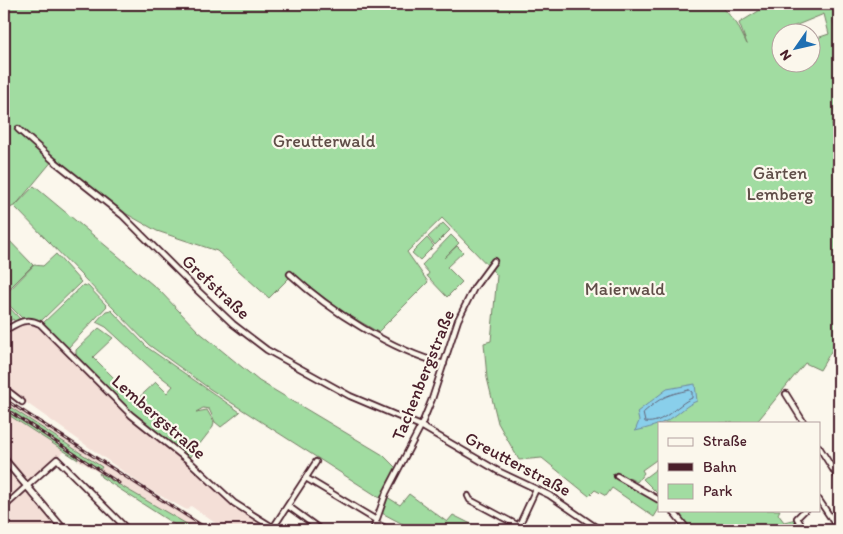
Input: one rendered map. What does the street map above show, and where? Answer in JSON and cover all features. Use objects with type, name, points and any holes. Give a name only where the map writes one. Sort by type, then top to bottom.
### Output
[{"type":"main road","points":[[4,458],[64,530]]},
{"type":"street","name":"Grefstraße","points":[[18,129],[54,161],[122,215],[233,324],[267,350],[350,396],[421,426]]},
{"type":"street","name":"Tachenbergstraße","points":[[373,530],[386,493],[421,426],[458,320],[474,288],[494,261]]},
{"type":"street","points":[[290,274],[327,304],[383,339],[444,364]]},
{"type":"street","name":"Lembergstraße","points":[[4,331],[28,320],[40,324],[131,415],[190,462],[234,504],[275,529]]},
{"type":"street","points":[[4,388],[22,402]]},
{"type":"street","points":[[786,394],[803,422]]},
{"type":"street","name":"Greutterstraße","points":[[421,426],[498,471],[566,505],[600,530]]},
{"type":"street","points":[[820,449],[839,479]]},
{"type":"street","points":[[4,507],[57,459],[128,530]]},
{"type":"street","points":[[275,529],[316,462]]},
{"type":"street","points":[[617,476],[658,499]]},
{"type":"street","points":[[306,478],[390,530]]},
{"type":"street","points":[[468,496],[470,500],[518,528],[536,489]]},
{"type":"street","points":[[820,502],[839,530]]},
{"type":"street","points":[[288,506],[321,530]]},
{"type":"street","points":[[674,512],[688,530]]},
{"type":"street","points":[[803,512],[797,518],[804,530]]},
{"type":"street","points":[[4,526],[8,530]]},
{"type":"shaded area","points":[[24,324],[35,325],[123,409],[233,504],[259,522],[255,530],[225,530],[191,506],[187,510],[148,489],[4,387],[4,334]]},
{"type":"shaded area","points":[[4,397],[142,487],[213,530],[197,530],[78,460],[4,409],[4,406],[100,470],[102,467],[4,403]]},
{"type":"shaded area","points":[[4,412],[65,451],[28,482],[70,530],[4,530]]},
{"type":"green space","name":"Greutterwald","points":[[4,4],[720,4],[737,24],[747,44],[739,23],[770,4],[839,4],[839,19],[833,21],[839,46],[839,118],[832,124],[835,141],[839,147],[839,338],[820,370],[805,363],[757,422],[658,422],[658,459],[642,470],[644,473],[637,482],[612,474],[658,502],[658,511],[654,517],[612,488],[606,496],[595,490],[589,496],[542,458],[519,460],[498,423],[487,378],[484,343],[491,341],[497,275],[442,218],[407,252],[428,282],[378,332],[342,311],[293,274],[269,298],[217,251],[157,231],[125,213],[55,158],[15,206],[34,186],[159,290],[198,331],[259,381],[383,455],[396,468],[380,498],[210,389],[149,345],[14,206],[4,211]]},
{"type":"green space","points":[[443,223],[450,230],[435,245],[428,237]]},
{"type":"green space","points":[[4,235],[33,265],[5,293],[4,292]]},
{"type":"green space","points":[[451,235],[459,243],[444,258],[457,246],[463,252],[447,267],[462,282],[447,297],[427,276],[429,273],[422,265]]},
{"type":"green space","points":[[427,238],[434,246],[420,260],[412,253]]},
{"type":"green space","points":[[56,254],[81,282],[40,322],[24,320],[4,300],[4,296],[34,265],[43,266]]},
{"type":"green space","points":[[83,285],[88,286],[107,306],[68,348],[42,324]]},
{"type":"green space","points":[[4,302],[21,320],[15,322],[13,319],[4,324]]},
{"type":"green space","points":[[111,310],[148,348],[240,412],[221,427],[215,422],[209,409],[203,408],[196,412],[207,410],[214,422],[213,427],[188,459],[131,411],[76,356],[76,350],[99,328],[113,338],[93,357],[116,380],[115,384],[134,402],[156,382],[167,393],[173,386],[106,327],[96,322],[106,311]]},
{"type":"green space","points":[[4,403],[102,467],[100,470],[4,406]]},
{"type":"green space","points":[[4,409],[77,457],[78,460],[4,412]]},
{"type":"green space","points":[[658,468],[658,494],[643,479]]},
{"type":"green space","points":[[99,473],[197,530],[183,530],[101,477]]},
{"type":"green space","points":[[409,494],[447,522],[453,515],[483,530],[414,530],[380,512],[387,497],[400,505]]},
{"type":"green space","points":[[680,512],[779,512],[778,514],[784,522],[796,519],[803,530],[688,530]]},
{"type":"water","points":[[695,384],[697,401],[666,421],[658,422],[658,424],[654,426],[635,431],[639,421],[637,412],[667,389]]},
{"type":"railway","points":[[4,399],[209,530]]},
{"type":"railway","points":[[4,408],[119,483]]},
{"type":"park label","name":"Gärten Lemberg","points":[[780,183]]},
{"type":"park label","name":"Maierwald","points":[[625,289]]}]
